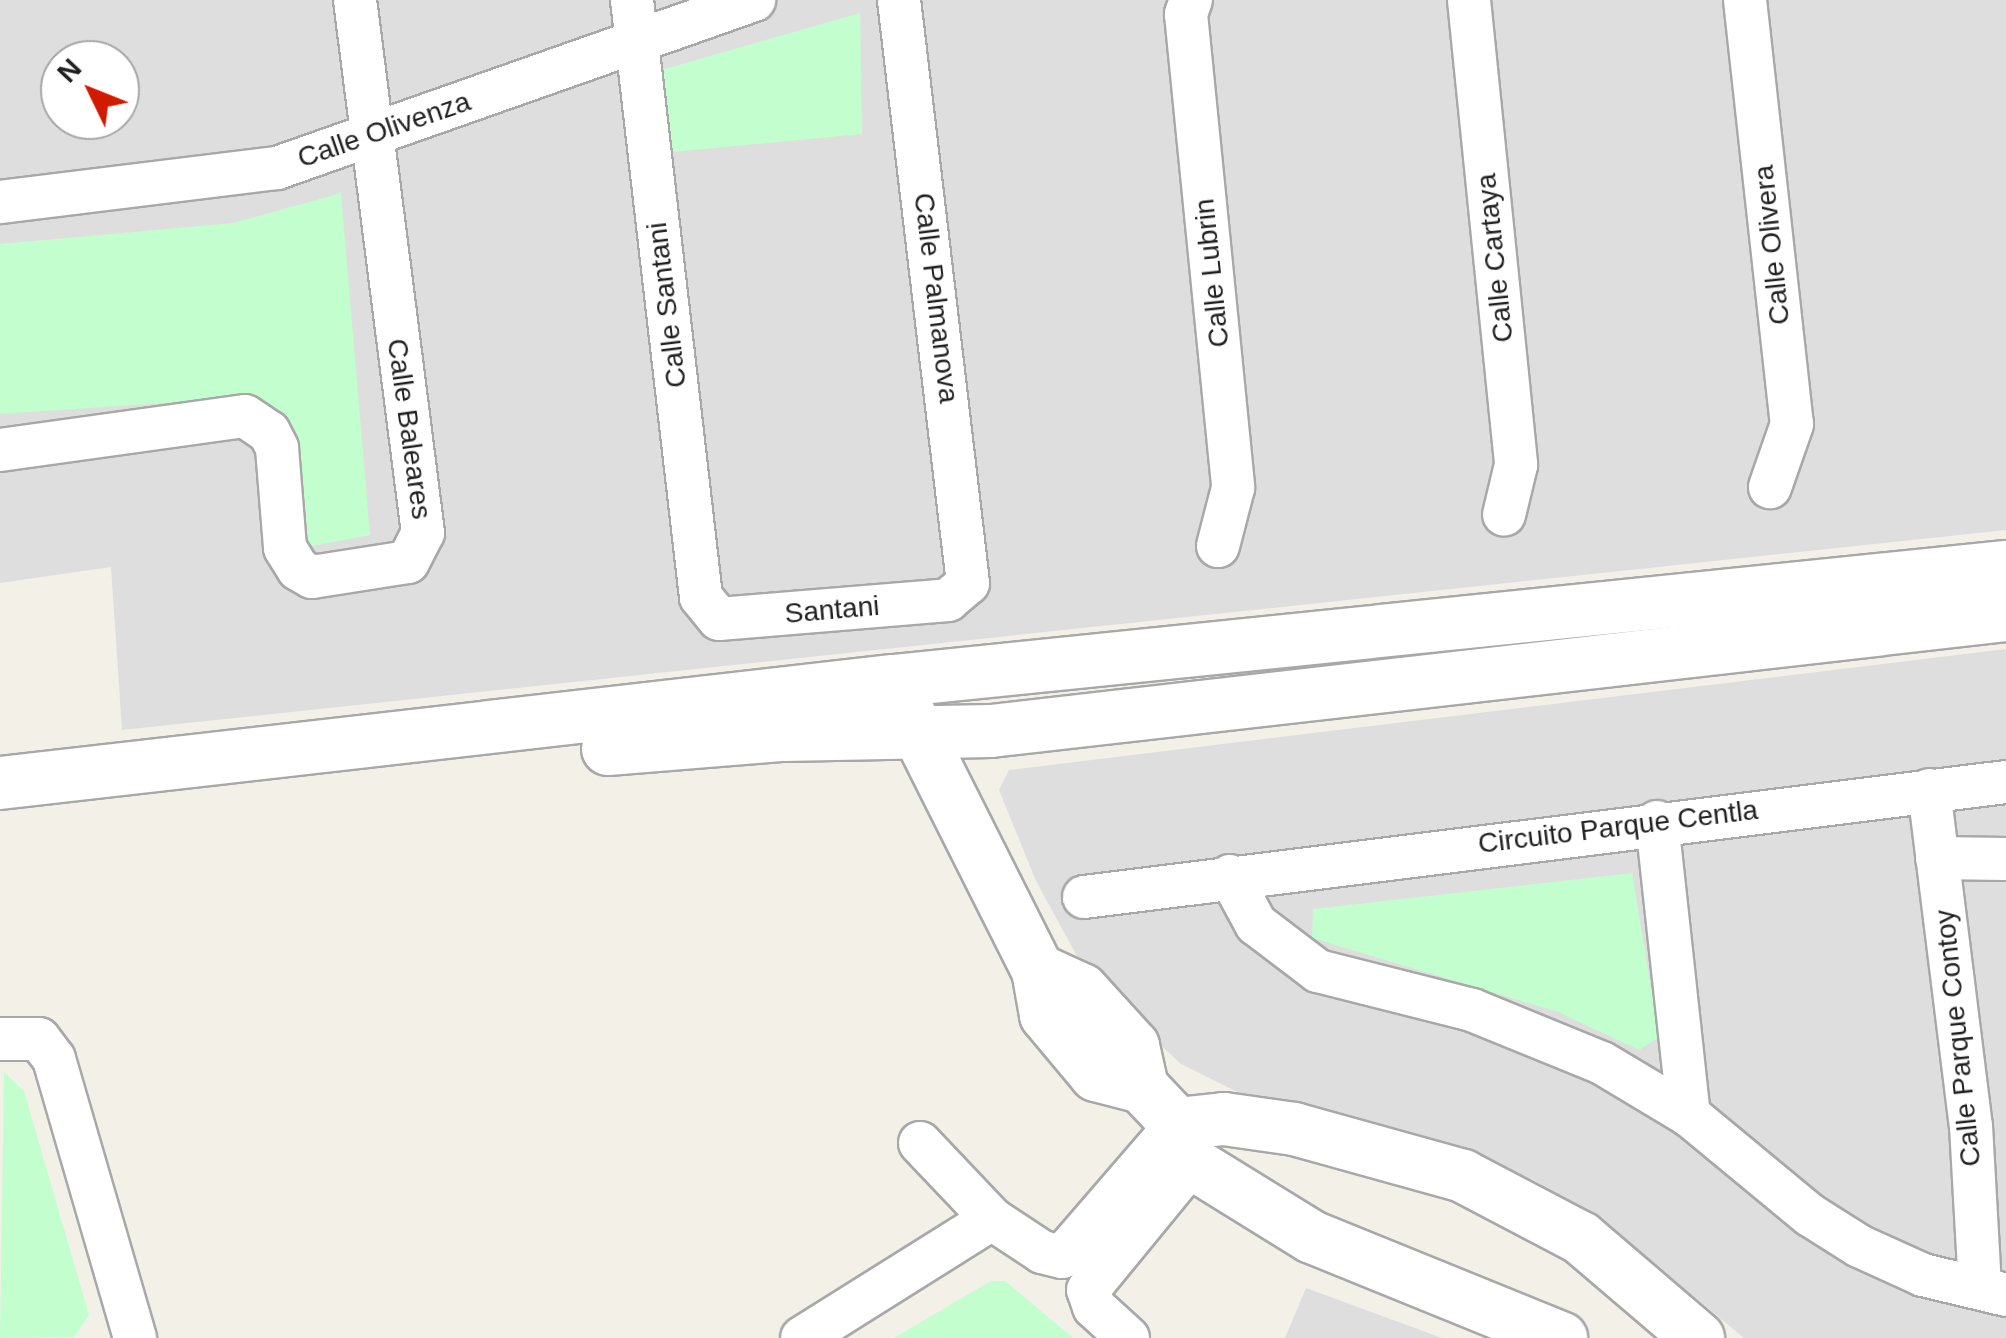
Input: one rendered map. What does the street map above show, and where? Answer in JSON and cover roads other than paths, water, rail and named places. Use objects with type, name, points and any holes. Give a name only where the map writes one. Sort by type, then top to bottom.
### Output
[{"type":"street","name":"Calle Baleares","points":[[0,450],[244,416],[269,432],[277,448],[285,548],[298,569],[312,577],[408,562],[423,533],[355,0]]},
{"type":"street","name":"Calle Olivenza","points":[[0,202],[277,168],[370,135],[635,21],[754,0]]},
{"type":"street","name":"Calle Palmanova","points":[[898,0],[971,570],[960,594]]},
{"type":"street","name":"Calle Lubrin","points":[[1191,0],[1186,14],[1233,488],[1218,546]]},
{"type":"street","name":"Calle Cartaya","points":[[1469,0],[1516,465],[1504,515]]},
{"type":"street","name":"Calle Olivera","points":[[1745,0],[1792,424],[1770,487]]},
{"type":"street","name":"Calle Santani","points":[[635,21],[706,609]]},
{"type":"street","points":[[0,782],[893,681],[2006,566]]},
{"type":"street","name":"Santani","points":[[706,609],[720,619],[948,600],[960,594]]},
{"type":"street","points":[[0,817],[655,744],[918,735],[2006,615]]},
{"type":"street","points":[[893,681],[1038,970],[1082,990],[1133,1046],[1142,1086],[1185,1143],[1312,1237],[1561,1338]]},
{"type":"street","name":"Circuito Parque Centla","points":[[1084,896],[1657,822],[2006,782]]},
{"type":"street","name":"Calle Parque Contoy","points":[[1928,790],[1937,858],[1988,1128],[1993,1291]]},
{"type":"street","points":[[1657,822],[1689,1115]]},
{"type":"street","points":[[1937,858],[2006,859]]},
{"type":"street","points":[[1230,876],[1256,924],[1318,970],[1534,1031],[1689,1115],[1810,1215],[1860,1246],[1923,1274],[1993,1291]]},
{"type":"street","points":[[0,1040],[39,1039],[54,1059],[135,1338]]},
{"type":"street","points":[[920,1143],[992,1219],[1042,1252],[1071,1252],[1185,1143],[1224,1119],[1294,1129],[1463,1176],[1581,1238],[1698,1338]]},
{"type":"street","points":[[1128,1338],[1094,1307],[1088,1290],[1185,1143]]},
{"type":"street","points":[[808,1336],[992,1219]]}]
